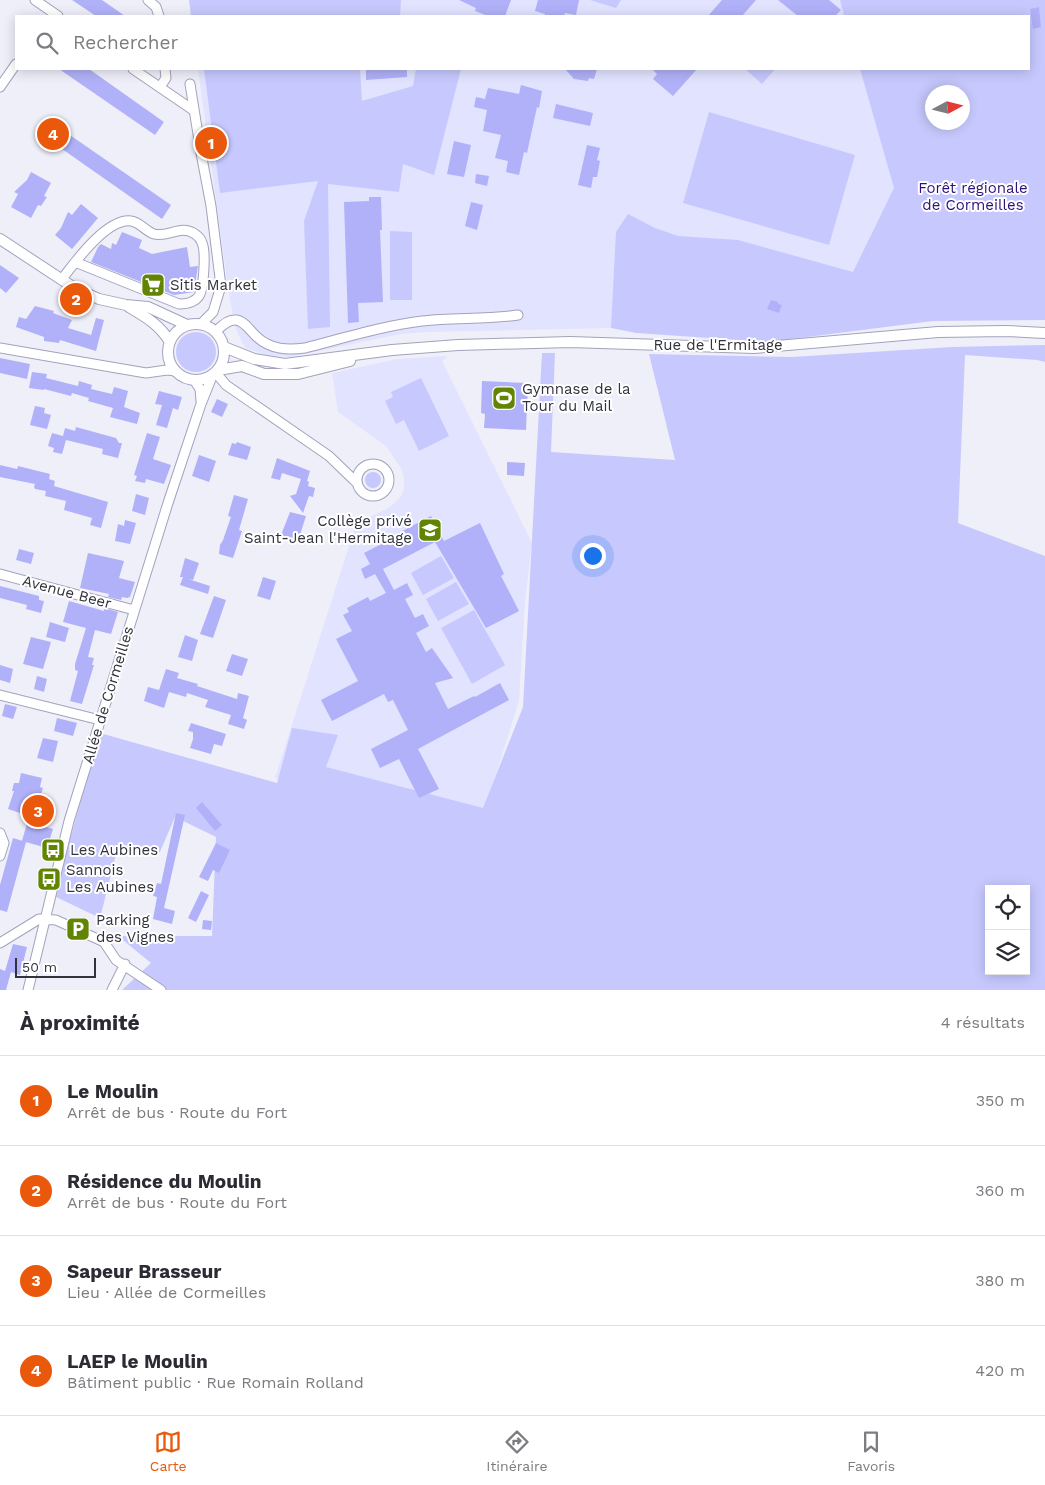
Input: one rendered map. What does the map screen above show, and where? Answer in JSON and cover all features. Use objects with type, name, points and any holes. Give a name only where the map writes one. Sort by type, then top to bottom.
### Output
[{"type":"street","points":[[35,0],[53,15]]},
{"type":"street","points":[[148,0],[156,8],[159,15]]},
{"type":"street","points":[[0,87],[15,65]]},
{"type":"street","points":[[134,70],[193,110]]},
{"type":"street","points":[[160,88],[166,78],[165,70]]},
{"type":"street","points":[[190,84],[211,206],[220,279],[218,298],[213,312],[201,324]]},
{"type":"street","points":[[62,279],[75,262],[86,249],[98,237],[110,228],[126,221],[135,222],[156,234],[186,230],[198,237],[204,249],[202,291],[198,298],[185,304],[179,304],[75,262]]},
{"type":"street","points":[[0,232],[35,260],[88,294],[126,305],[148,307],[187,325]]},
{"type":"street","points":[[0,239],[35,260]]},
{"type":"street","points":[[126,305],[160,328],[170,342]]},
{"type":"street","points":[[216,331],[227,322],[235,320],[242,323],[259,339],[269,345],[280,349],[292,349],[306,348],[401,324],[425,321],[494,319],[518,315]]},
{"type":"street","points":[[201,324],[216,331],[224,347],[224,359],[216,372],[207,378],[194,380],[176,371],[168,354],[174,333],[187,325],[201,324]]},
{"type":"street","name":"Rue de l'Ermitage","points":[[224,347],[254,358],[285,364],[390,350],[458,344],[552,342],[754,348],[938,332],[998,331],[1045,333]]},
{"type":"street","points":[[0,348],[146,373],[167,370],[176,371]]},
{"type":"street","name":"Rue de l'Ermitage","points":[[216,372],[242,366],[272,375],[298,374],[390,350]]},
{"type":"street","points":[[216,372],[226,385],[329,456],[357,483],[363,493],[372,497],[381,494],[388,487],[389,478],[385,469],[376,464],[356,469],[342,468]]},
{"type":"street","name":"Allée de Cormeilles","points":[[28,990],[64,838],[134,610],[201,404],[216,372]]},
{"type":"street","points":[[194,380],[200,389],[201,404]]},
{"type":"street","points":[[357,483],[358,475],[362,468]]},
{"type":"street","name":"Avenue Beer","points":[[0,574],[134,610]]},
{"type":"street","points":[[0,695],[100,720]]},
{"type":"street","points":[[0,834],[4,843],[0,856]]},
{"type":"street","points":[[0,943],[40,919],[56,920],[104,942],[116,960],[125,964],[161,990]]},
{"type":"street","points":[[112,990],[125,964]]},
{"type":"shaded area","points":[[189,0],[840,0],[844,15],[191,15]]},
{"type":"shaded area","points":[[198,70],[860,70],[933,321],[425,332],[401,334],[290,357],[267,355],[245,348],[235,327]]},
{"type":"shaded area","points":[[445,356],[447,358],[442,361],[532,543],[525,602],[519,701],[476,837],[275,778],[356,524],[390,507],[400,498],[404,489],[402,470],[386,446],[338,412],[332,373],[397,359]]},
{"type":"green space","points":[[189,0],[401,0],[400,15],[191,15]]},
{"type":"green space","points":[[590,0],[621,0],[616,8]]},
{"type":"green space","name":"Forêt régionale de Cormeilles","points":[[840,0],[1045,0],[1045,320],[933,321],[768,342],[636,333],[611,328],[616,232],[628,214],[655,228],[678,236],[738,240],[853,272],[894,188],[860,70],[1030,70],[1030,15],[844,15]]},
{"type":"green space","points":[[204,70],[360,70],[362,101],[413,86],[416,70],[461,70],[434,175],[403,164],[399,192],[328,184],[330,327],[308,329],[304,221],[318,181],[220,193]]},
{"type":"green space","points":[[746,70],[774,70],[762,84]]},
{"type":"green space","points":[[709,112],[855,155],[829,245],[683,203]]},
{"type":"green space","points":[[390,231],[412,232],[412,300],[390,300]]},
{"type":"green space","points":[[200,332],[207,335],[213,341],[216,352],[215,360],[207,369],[200,372],[192,372],[185,369],[177,360],[176,348],[179,341],[188,333]]},
{"type":"green space","points":[[1045,345],[1045,362],[965,355],[958,523],[1045,556],[1045,990],[122,990],[151,963],[118,936],[212,936],[216,837],[175,817],[159,854],[118,847],[100,918],[54,896],[100,733],[277,783],[292,728],[338,735],[326,767],[483,808],[523,707],[542,353],[555,353],[551,452],[675,460],[649,354],[791,357],[952,347]]},
{"type":"green space","points":[[421,378],[449,436],[419,451],[404,420],[396,424],[385,401],[393,397],[391,392]]},
{"type":"green space","points":[[373,472],[379,474],[381,480],[379,486],[373,488],[367,486],[365,480],[367,474]]},
{"type":"green space","points":[[441,556],[454,578],[423,595],[411,573]]},
{"type":"green space","points":[[456,582],[469,604],[438,621],[426,599]]},
{"type":"green space","points":[[474,610],[505,665],[472,684],[441,628]]},
{"type":"building","points":[[72,0],[102,0],[124,15],[94,15]]},
{"type":"building","points":[[459,0],[511,0],[505,15],[485,15],[475,11],[476,8]]},
{"type":"building","points":[[538,0],[579,0],[576,15],[565,13],[564,15],[545,15],[535,11]]},
{"type":"building","points":[[722,0],[756,0],[743,15],[709,15]]},
{"type":"building","points":[[778,0],[829,0],[841,10],[836,15],[797,15]]},
{"type":"building","points":[[1039,7],[1041,27],[1033,29],[1030,9]]},
{"type":"building","points":[[60,70],[90,70],[164,122],[155,135]]},
{"type":"building","points":[[366,70],[407,70],[407,77],[366,80]]},
{"type":"building","points":[[566,70],[597,70],[594,79],[589,78],[588,81],[574,79]]},
{"type":"building","points":[[653,70],[696,70],[673,96],[653,79],[657,74]]},
{"type":"building","points":[[521,85],[542,91],[527,153],[524,152],[519,175],[506,172],[508,161],[495,158],[501,135],[483,131],[487,110],[474,107],[476,97],[485,99],[488,88],[519,94]]},
{"type":"building","points":[[556,104],[593,113],[590,126],[553,118]]},
{"type":"building","points":[[54,124],[171,205],[162,219],[45,137]]},
{"type":"building","points":[[454,141],[471,145],[464,177],[447,174]]},
{"type":"building","points":[[587,145],[600,148],[597,160],[600,161],[597,177],[593,177],[591,188],[578,185]]},
{"type":"building","points":[[31,172],[51,183],[44,196],[47,197],[41,206],[38,205],[31,218],[11,207],[18,194],[14,192],[27,180]]},
{"type":"building","points":[[476,174],[489,176],[487,186],[475,183]]},
{"type":"building","points":[[369,197],[381,197],[382,230],[380,230],[383,302],[358,303],[359,322],[348,323],[344,202],[369,201]]},
{"type":"building","points":[[471,202],[483,205],[477,230],[465,226]]},
{"type":"building","points":[[81,204],[98,218],[72,249],[55,235],[61,228],[68,212],[72,215]]},
{"type":"building","points":[[122,232],[142,240],[139,248],[152,254],[187,247],[190,267],[198,266],[194,292],[174,295],[91,262],[101,244],[111,249],[112,243],[116,245]]},
{"type":"building","points":[[0,265],[19,278],[6,293],[0,288]]},
{"type":"building","points":[[771,300],[782,305],[779,313],[767,309]]},
{"type":"building","points":[[35,306],[54,311],[53,313],[72,320],[68,328],[91,335],[96,318],[104,320],[96,351],[60,340],[59,343],[44,341],[44,337],[16,327],[19,317],[26,319]]},
{"type":"building","points":[[0,358],[30,364],[27,379],[0,373]]},
{"type":"building","points":[[32,372],[47,374],[46,378],[78,386],[79,381],[92,385],[91,389],[112,394],[114,387],[128,391],[124,407],[140,413],[137,424],[110,417],[113,408],[88,401],[89,398],[72,393],[71,396],[44,389],[29,388]]},
{"type":"building","name":"Gymnase de la Tour du Mail","points":[[482,381],[528,383],[526,430],[484,428],[485,414],[481,413]]},
{"type":"building","points":[[159,391],[182,397],[178,410],[173,408],[167,428],[156,425],[162,405],[155,404]]},
{"type":"building","points":[[217,399],[228,404],[222,417],[211,412]]},
{"type":"building","points":[[35,406],[45,408],[44,413],[51,415],[47,429],[30,425]]},
{"type":"building","points":[[76,427],[116,438],[119,443],[122,443],[118,458],[102,454],[103,449],[66,440],[62,454],[53,452],[54,448],[48,446],[52,433],[63,436],[65,428],[75,431]]},
{"type":"building","points":[[147,433],[160,437],[153,459],[171,465],[164,484],[146,479],[145,483],[135,481],[137,476],[134,475]]},
{"type":"building","points":[[237,442],[251,447],[247,460],[228,455],[232,443],[236,444]]},
{"type":"building","points":[[199,455],[216,461],[209,482],[192,476]]},
{"type":"building","points":[[277,458],[310,471],[307,481],[309,482],[308,486],[315,488],[313,497],[309,496],[303,513],[290,496],[296,494],[301,479],[282,473],[280,480],[271,478]]},
{"type":"building","points":[[507,462],[525,463],[524,476],[507,475]]},
{"type":"building","points":[[0,465],[17,469],[18,466],[50,474],[49,479],[55,481],[54,486],[108,502],[101,528],[90,525],[92,518],[64,510],[66,501],[45,496],[46,491],[35,489],[35,484],[0,477]]},
{"type":"building","points":[[136,494],[149,498],[145,515],[132,511]]},
{"type":"building","points":[[234,495],[248,499],[239,530],[242,531],[233,558],[219,554],[220,545],[231,517],[228,516]]},
{"type":"building","points":[[290,512],[306,516],[298,541],[281,535]]},
{"type":"building","points":[[431,516],[444,541],[480,523],[504,574],[501,576],[519,611],[486,628],[435,542],[383,569],[394,590],[407,583],[413,595],[405,599],[415,618],[423,614],[429,626],[416,633],[426,652],[432,648],[453,678],[435,683],[448,709],[500,683],[509,700],[418,749],[439,789],[419,798],[399,759],[380,768],[371,749],[408,730],[393,700],[388,702],[384,694],[332,721],[321,700],[358,681],[336,639],[352,631],[343,615],[349,612],[347,608],[368,597],[370,601],[386,593],[375,574],[365,579],[361,569],[370,564],[364,553]]},
{"type":"building","points":[[125,520],[136,523],[130,544],[115,541],[118,524],[124,526]]},
{"type":"building","points":[[19,549],[34,553],[31,564],[16,560]]},
{"type":"building","points":[[88,553],[124,561],[119,578],[135,582],[130,597],[122,597],[121,600],[108,597],[109,594],[80,588]]},
{"type":"building","points":[[185,558],[199,563],[193,580],[188,579],[210,586],[208,594],[180,585]]},
{"type":"building","points":[[263,577],[276,581],[270,600],[257,596]]},
{"type":"building","points":[[0,586],[39,596],[39,600],[44,601],[41,613],[26,609],[27,605],[0,598]]},
{"type":"building","points":[[214,596],[226,600],[213,638],[200,634]]},
{"type":"building","points":[[69,601],[104,611],[104,608],[118,612],[111,634],[95,630],[88,657],[94,658],[92,665],[94,665],[82,704],[70,701],[78,671],[75,670],[75,664],[86,628],[63,622]]},
{"type":"building","points":[[50,622],[69,628],[65,642],[46,637]]},
{"type":"building","points":[[185,635],[198,640],[192,661],[178,657]]},
{"type":"building","points":[[31,637],[51,642],[43,669],[23,664]]},
{"type":"building","points":[[232,654],[248,659],[242,676],[226,671]]},
{"type":"building","points":[[0,665],[13,669],[10,683],[0,680]]},
{"type":"building","points":[[166,669],[179,673],[177,678],[198,684],[197,686],[237,699],[238,693],[249,696],[243,718],[247,720],[244,729],[228,724],[231,715],[205,707],[208,700],[187,693],[186,697],[169,692],[164,708],[144,701],[148,687],[159,690]]},
{"type":"building","points":[[37,676],[47,679],[44,692],[34,689]]},
{"type":"building","points":[[5,704],[17,707],[13,719],[2,716]]},
{"type":"building","points":[[57,718],[77,723],[73,736],[54,731]]},
{"type":"building","points":[[191,723],[226,734],[222,746],[214,744],[211,754],[190,748],[193,732],[188,731]]},
{"type":"building","points":[[43,738],[58,741],[53,762],[37,758]]},
{"type":"building","points":[[21,773],[42,778],[40,787],[43,788],[38,803],[47,805],[42,826],[53,829],[47,848],[22,841],[29,816],[8,809],[14,791],[12,791],[14,783],[19,783]]},
{"type":"building","points":[[202,802],[222,825],[215,831],[196,808]]},
{"type":"building","points":[[176,813],[185,815],[164,908],[175,911],[172,924],[153,919],[157,897],[153,896],[157,883],[161,884]]},
{"type":"building","points":[[13,838],[26,842],[7,912],[0,910],[0,885]]},
{"type":"building","points":[[216,843],[230,850],[219,873],[213,870],[208,881],[199,877]]},
{"type":"building","points":[[201,891],[209,895],[196,922],[188,918]]},
{"type":"building","points":[[203,920],[212,921],[211,930],[202,929]]},
{"type":"building","points":[[13,944],[27,947],[20,975],[11,972],[6,990],[0,990],[0,969],[5,971]]},
{"type":"place","name":"LAEP le Moulin","points":[[53,134]]},
{"type":"place","name":"Le Moulin","points":[[211,143]]},
{"type":"place","name":"Sitis Market","points":[[153,285]]},
{"type":"place","name":"Résidence du Moulin","points":[[76,299]]},
{"type":"place","name":"Gymnase de la Tour du Mail","points":[[504,398]]},
{"type":"place","name":"Collège privé Saint-Jean l'Hermitage","points":[[430,530]]},
{"type":"place","name":"Sapeur Brasseur","points":[[38,811]]},
{"type":"place","name":"Les Aubines","points":[[53,850]]},
{"type":"place","name":"Sannois Les Aubines","points":[[49,879]]},
{"type":"place","name":"Parking des Vignes","points":[[78,929]]}]
